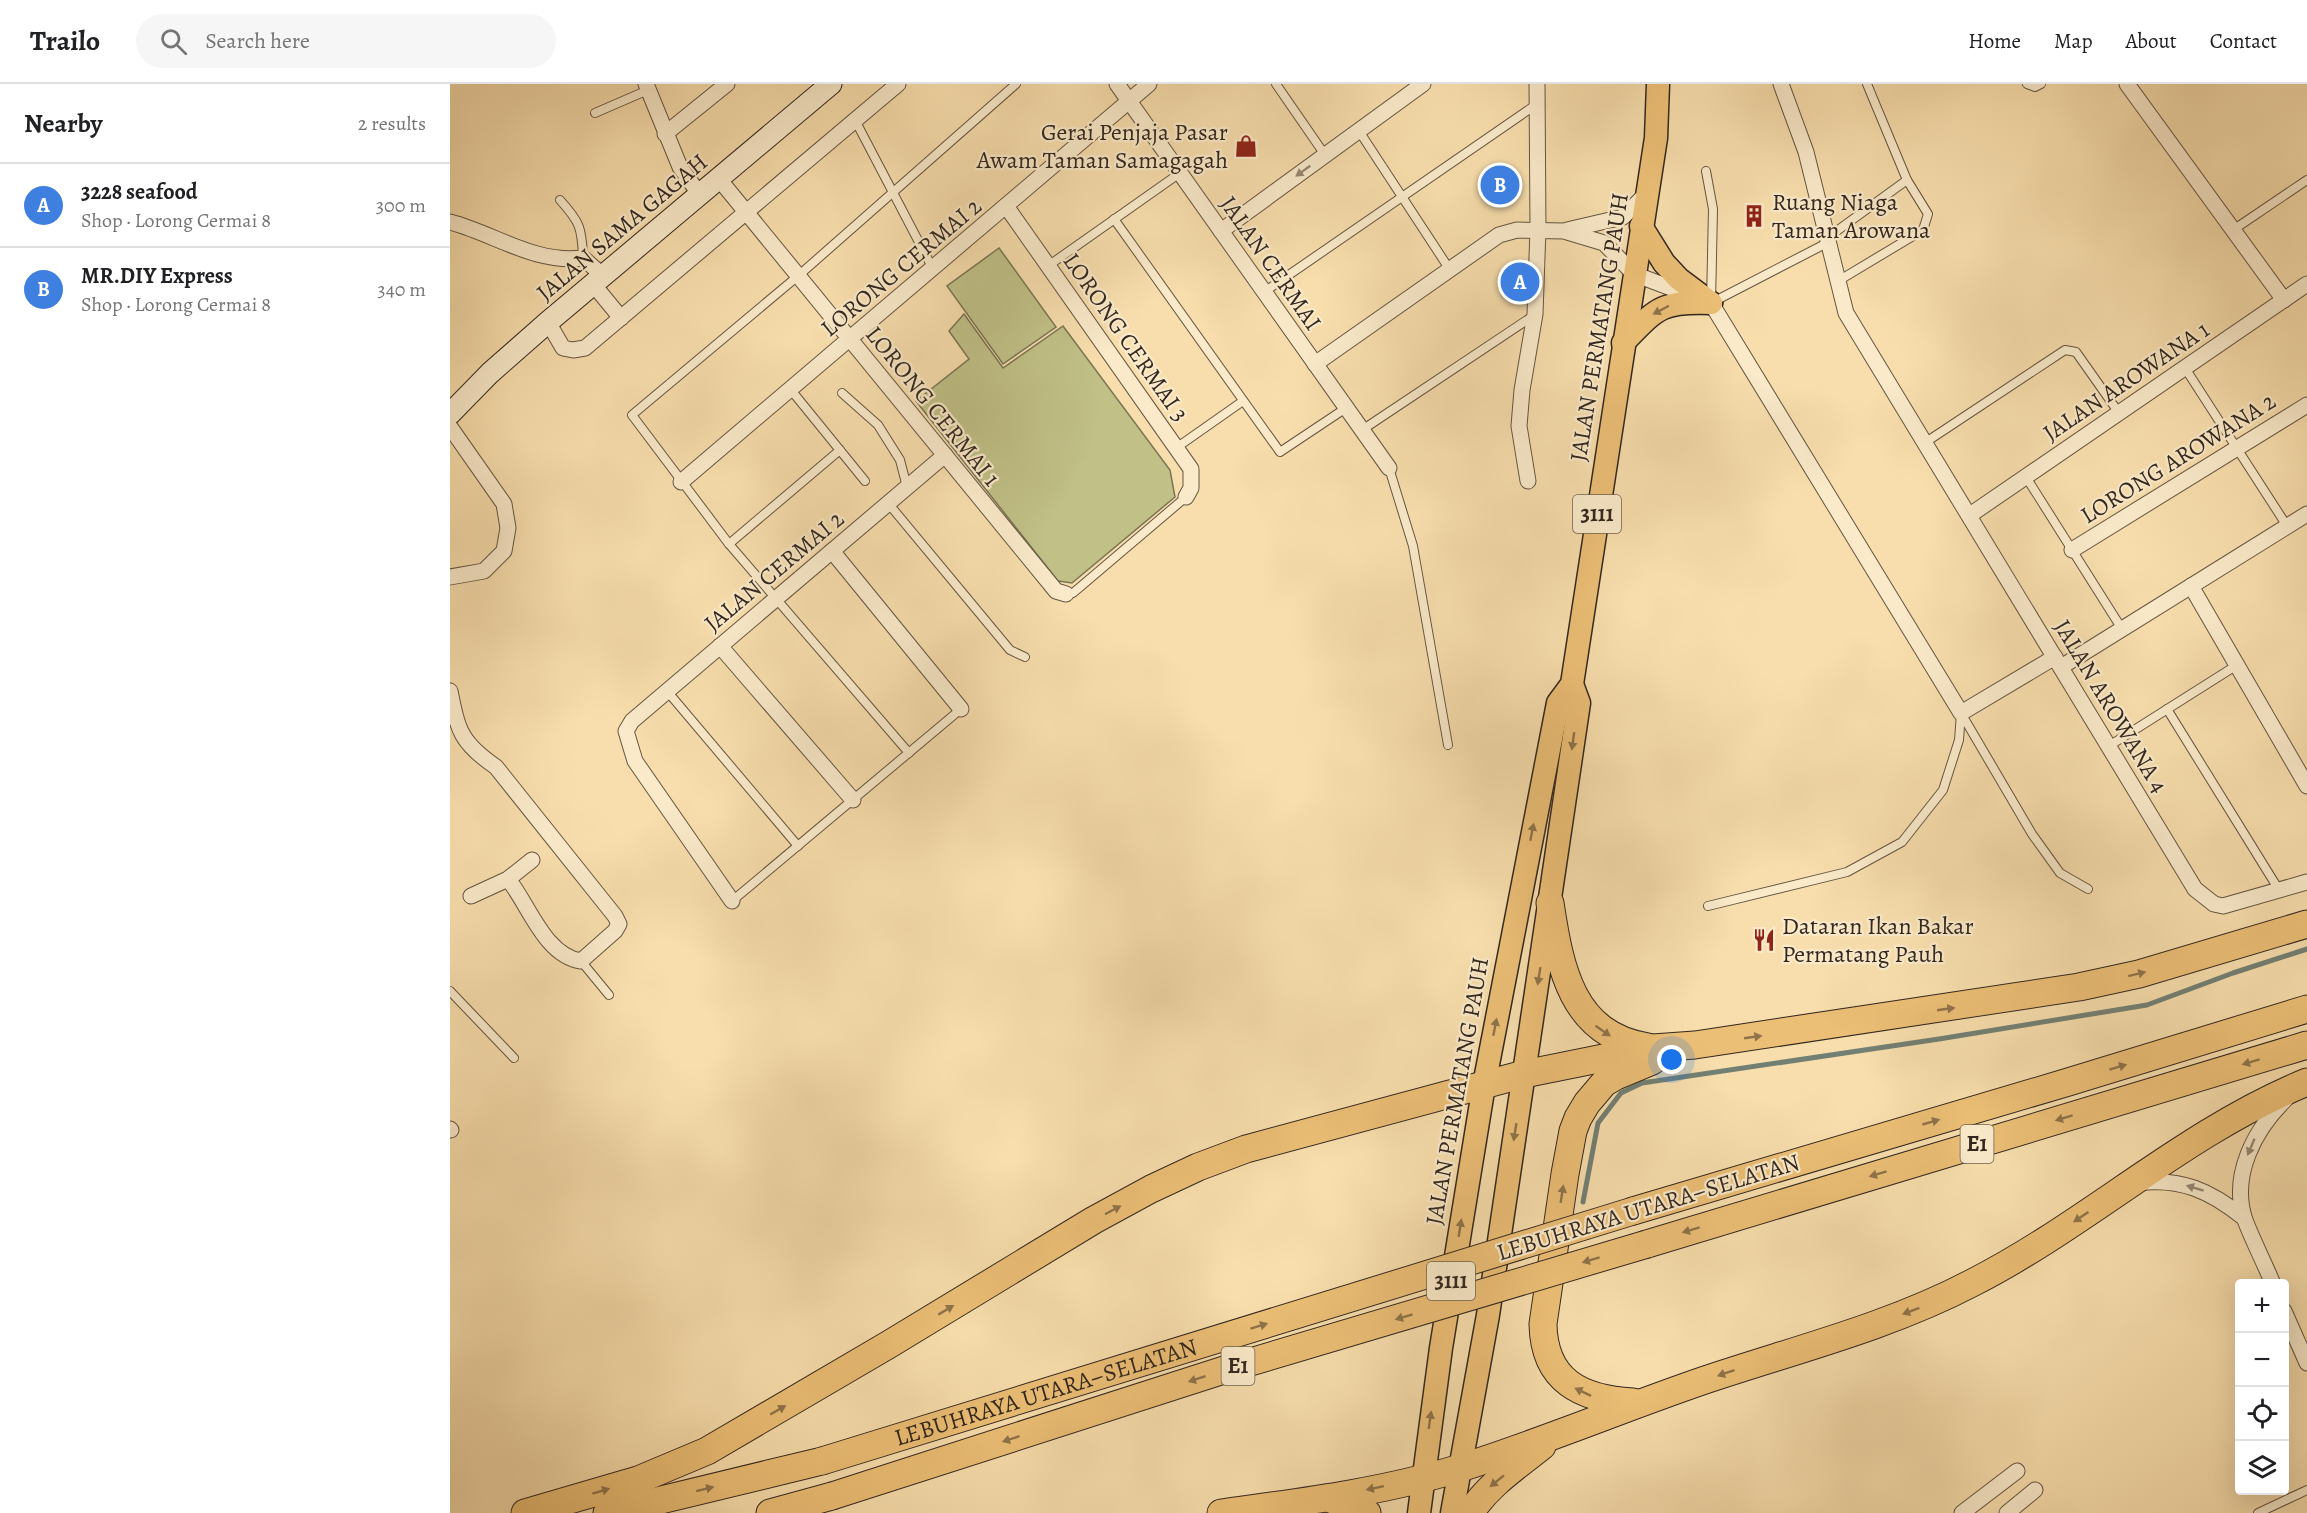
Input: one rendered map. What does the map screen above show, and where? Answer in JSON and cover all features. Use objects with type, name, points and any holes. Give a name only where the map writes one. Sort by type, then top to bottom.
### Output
[{"type":"highway","points":[[1550,903],[1563,967],[1583,1012],[1592,1022],[1615,1039],[1628,1044],[1653,1048]]},
{"type":"highway","points":[[525,1513],[638,1480],[707,1451],[888,1346],[1094,1220],[1198,1167],[1246,1149],[1524,1074],[1653,1048],[1695,1046],[2079,987],[2158,969],[2307,924]]},
{"type":"highway","name":"LEBUHRAYA UTARA–SELATAN","points":[[607,1513],[822,1461],[1633,1211],[2307,1009]]},
{"type":"highway","name":"LEBUHRAYA UTARA–SELATAN","points":[[770,1513],[832,1496],[1227,1369],[2307,1045]]},
{"type":"highway","points":[[1640,1402],[1607,1400],[1590,1395],[1575,1388],[1553,1366],[1545,1346],[1543,1324],[1553,1251],[1573,1131],[1587,1103],[1604,1083],[1616,1076],[1695,1046]]},
{"type":"highway","points":[[1221,1513],[1328,1498],[1460,1468],[1640,1402],[1860,1329],[1939,1300],[2017,1258],[2230,1120],[2303,1084]]},
{"type":"highway","points":[[1470,1513],[1486,1490],[1497,1480],[1560,1432]]},
{"type":"highway","points":[[1328,1498],[1367,1513]]},
{"type":"main road","name":"JALAN PERMATANG PAUH","points":[[1419,1513],[1422,1478],[1484,1085],[1558,703],[1572,684],[1656,138],[1658,84]]},
{"type":"main road","points":[[1641,226],[1664,263],[1679,279],[1711,303]]},
{"type":"main road","points":[[1623,343],[1645,320],[1661,308],[1680,302],[1711,303]]},
{"type":"main road","name":"JALAN PERMATANG PAUH","points":[[1452,1513],[1488,1315],[1579,703],[1572,684]]},
{"type":"street","name":"JALAN SAMA GAGAH","points":[[665,134],[727,84]]},
{"type":"street","name":"JALAN SAMA GAGAH","points":[[450,414],[490,373],[548,322],[831,84]]},
{"type":"street","points":[[548,322],[563,348],[573,350],[585,348],[898,84]]},
{"type":"street","name":"JALAN CERMAI","points":[[1117,84],[1389,468]]},
{"type":"street","name":"LORONG CERMAI 2","points":[[681,482],[1149,84]]},
{"type":"street","points":[[1527,481],[1519,426],[1522,390],[1534,314],[1538,229],[1537,84]]},
{"type":"street","points":[[1781,84],[1806,153],[1836,282],[1846,313],[1926,442]]},
{"type":"street","points":[[2127,84],[2284,300]]},
{"type":"street","points":[[1221,231],[1419,85]]},
{"type":"street","points":[[647,87],[680,167],[700,195]]},
{"type":"street","name":"LORONG CERMAI 1","points":[[719,178],[1056,591],[1066,594]]},
{"type":"street","points":[[1564,231],[1623,217],[1647,193]]},
{"type":"street","name":"LORONG CERMAI 3","points":[[1006,206],[1191,469],[1191,488],[1186,497]]},
{"type":"street","points":[[450,222],[524,251],[567,260],[583,258],[621,318]]},
{"type":"street","points":[[1315,364],[1499,235],[1517,230],[1538,229],[1564,231],[1604,243],[1634,274],[1711,303],[1961,713],[2122,629],[2307,514]]},
{"type":"street","name":"JALAN AROWANA 1","points":[[1970,515],[2307,284]]},
{"type":"street","name":"LORONG AROWANA 2","points":[[2072,550],[2307,405]]},
{"type":"street","points":[[450,427],[504,504],[508,528],[504,551],[484,571],[450,577]]},
{"type":"street","name":"JALAN AROWANA 4","points":[[1926,442],[2195,889],[2214,904],[2223,906],[2307,882]]},
{"type":"street","name":"JALAN CERMAI 2","points":[[732,901],[635,760],[626,732],[632,720],[945,455]]},
{"type":"street","points":[[832,551],[961,709]]},
{"type":"street","points":[[2191,586],[2307,786]]},
{"type":"street","points":[[720,646],[853,800]]},
{"type":"street","points":[[450,691],[461,735],[477,754],[496,766],[619,924],[615,931],[581,961],[569,959],[556,951],[508,879]]},
{"type":"street","points":[[471,896],[508,879],[532,860]]},
{"type":"street","points":[[2271,1279],[2244,1218],[2241,1197],[2242,1178],[2246,1158],[2254,1138],[2266,1120],[2303,1084]]},
{"type":"street","points":[[2130,1184],[2163,1182],[2183,1185],[2221,1199],[2244,1218]]},
{"type":"street","points":[[2289,1322],[2307,1363]]},
{"type":"street","points":[[1962,1513],[2017,1471]]},
{"type":"street","points":[[2007,1513],[2035,1490]]},
{"type":"lane","points":[[909,753],[729,544],[632,415],[798,276],[1016,84]]},
{"type":"lane","points":[[1275,84],[1325,155]]},
{"type":"lane","points":[[1836,282],[1923,230],[1928,214],[1907,180],[1867,84]]},
{"type":"lane","points":[[2027,84],[2035,87],[2041,84]]},
{"type":"lane","points":[[595,113],[647,87]]},
{"type":"lane","points":[[1264,292],[1538,104]]},
{"type":"lane","points":[[855,120],[933,269]]},
{"type":"lane","points":[[1359,131],[1450,270]]},
{"type":"lane","points":[[1706,171],[1713,209],[1711,303],[1827,241],[1907,180]]},
{"type":"lane","points":[[1048,266],[1180,173]]},
{"type":"lane","points":[[2233,230],[2307,180]]},
{"type":"lane","points":[[560,200],[574,216],[582,232],[583,258]]},
{"type":"lane","points":[[1114,219],[1280,452],[1346,408]]},
{"type":"lane","points":[[1362,430],[1534,314]]},
{"type":"lane","points":[[1926,442],[2065,350],[2076,352],[2119,413]]},
{"type":"lane","points":[[2185,368],[2288,526]]},
{"type":"lane","points":[[791,390],[865,481]]},
{"type":"lane","points":[[842,393],[878,425],[900,460],[907,487]]},
{"type":"lane","points":[[1176,448],[1243,401]]},
{"type":"lane","points":[[729,544],[840,450]]},
{"type":"lane","points":[[1389,468],[1413,546],[1448,745]]},
{"type":"lane","points":[[2026,477],[2122,629]]},
{"type":"lane","points":[[1066,594],[1073,592],[1186,497]]},
{"type":"lane","points":[[888,503],[1010,650],[1025,657]]},
{"type":"lane","points":[[2109,746],[2236,665]]},
{"type":"lane","points":[[667,691],[798,846]]},
{"type":"lane","points":[[732,901],[961,709]]},
{"type":"lane","points":[[2167,709],[2279,890]]},
{"type":"lane","points":[[1961,713],[2039,844],[2060,873],[2088,889]]},
{"type":"lane","points":[[1708,906],[1847,872],[1902,842],[1943,790],[1959,740],[1961,713]]},
{"type":"lane","points":[[581,961],[609,995]]},
{"type":"lane","points":[[450,991],[514,1058]]},
{"type":"lane","points":[[2258,1513],[2307,1490]]},
{"type":"green space","points":[[999,248],[1056,327],[1003,364],[947,286]]},
{"type":"green space","points":[[964,314],[1003,368],[1063,326],[1170,470],[1175,497],[1072,583],[1058,581],[916,401],[969,359],[949,331]]},
{"type":"waterway","points":[[1583,1202],[1598,1123],[1621,1093],[1642,1083],[1939,1039],[2147,1005],[2307,949]]},
{"type":"place","name":"Gerai Penjaja Pasar Awam Taman Samagagah","points":[[1246,146]]},
{"type":"place","name":"MR.DIY Express","points":[[1500,185]]},
{"type":"place","name":"Ruang Niaga Taman Arowana","points":[[1754,216]]},
{"type":"place","name":"3228 seafood","points":[[1520,282]]},
{"type":"place","name":"Dataran Ikan Bakar Permatang Pauh","points":[[1764,940]]}]
